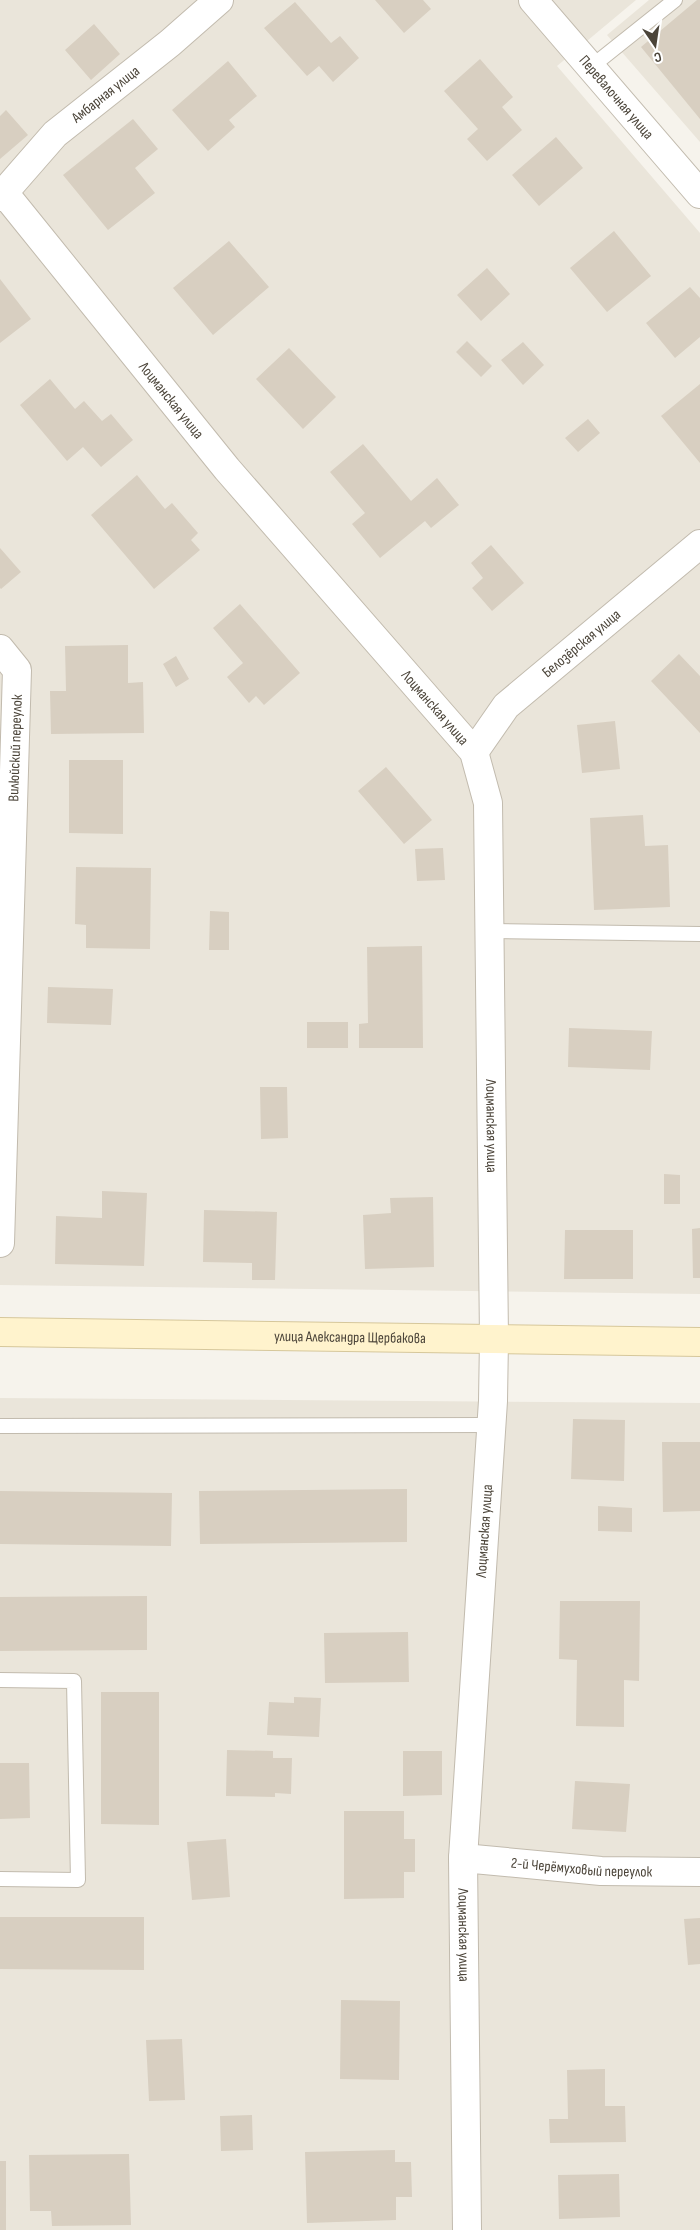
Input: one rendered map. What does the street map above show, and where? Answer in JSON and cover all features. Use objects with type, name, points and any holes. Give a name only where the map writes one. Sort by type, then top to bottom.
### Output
[{"type":"street","name":"Амбарная улица","points":[[2,196],[56,134],[170,43],[219,0]]},
{"type":"street","name":"Перевалочная улица","points":[[536,1],[700,194]]},
{"type":"street","name":"Лоцманская улица","points":[[2,196],[227,469],[474,752],[488,803],[494,1339],[491,1425],[463,1858],[467,2230]]},
{"type":"street","name":"Белозёрская улица","points":[[474,752],[506,706],[700,544]]},
{"type":"street","name":"Вилюйский переулок","points":[[0,650],[17,670],[0,1243]]},
{"type":"street","name":"улица Александра Щербакова","points":[[0,1332],[700,1342]]},
{"type":"street","name":"2-й Черёмуховый переулок","points":[[463,1858],[601,1870],[700,1872]]},
{"type":"lane","points":[[591,67],[675,0]]},
{"type":"lane","points":[[490,931],[700,934]]},
{"type":"lane","points":[[0,1426],[491,1425]]},
{"type":"lane","points":[[0,1680],[74,1681],[78,1880],[0,1879]]},
{"type":"shaded area","points":[[0,0],[636,0],[557,66],[700,233],[700,1294],[0,1285]]},
{"type":"shaded area","points":[[649,0],[700,0],[700,142],[607,35]]},
{"type":"shaded area","points":[[0,1398],[700,1403],[700,2230],[0,2230]]},
{"type":"building","points":[[375,0],[423,0],[431,9],[404,33]]},
{"type":"building","points":[[697,0],[700,0],[700,119],[641,47]]},
{"type":"building","points":[[295,2],[331,43],[340,36],[359,58],[333,82],[319,66],[307,76],[264,28]]},
{"type":"building","points":[[94,24],[120,54],[91,80],[65,50]]},
{"type":"building","points":[[480,59],[513,97],[502,107],[522,130],[487,161],[467,139],[478,129],[444,91]]},
{"type":"building","points":[[228,61],[257,96],[229,120],[235,127],[208,151],[172,110]]},
{"type":"building","points":[[6,110],[28,135],[0,159],[0,116]]},
{"type":"building","points":[[133,119],[158,149],[135,168],[155,193],[108,230],[63,175]]},
{"type":"building","points":[[556,137],[583,168],[539,206],[512,175]]},
{"type":"building","points":[[614,231],[651,276],[607,312],[570,268]]},
{"type":"building","points":[[229,241],[269,287],[213,335],[173,288]]},
{"type":"building","points":[[487,268],[510,294],[481,321],[457,295]]},
{"type":"building","points":[[0,279],[31,319],[0,343]]},
{"type":"building","points":[[690,287],[700,298],[700,337],[675,358],[646,323]]},
{"type":"building","points":[[467,341],[492,366],[481,377],[456,352]]},
{"type":"building","points":[[523,342],[544,365],[523,385],[501,360]]},
{"type":"building","points":[[289,348],[336,397],[303,429],[256,379]]},
{"type":"building","points":[[50,379],[75,409],[84,401],[102,421],[111,414],[133,440],[101,467],[83,447],[67,461],[20,405]]},
{"type":"building","points":[[700,384],[700,463],[661,416]]},
{"type":"building","points":[[588,419],[600,433],[578,452],[565,438]]},
{"type":"building","points":[[363,444],[411,501],[437,478],[459,505],[431,528],[425,521],[380,558],[352,524],[365,513],[330,472]]},
{"type":"building","points":[[137,475],[165,509],[172,503],[198,533],[191,540],[200,550],[154,589],[91,515]]},
{"type":"building","points":[[491,545],[524,583],[492,611],[472,588],[483,578],[471,563]]},
{"type":"building","points":[[0,548],[21,572],[1,589],[0,588]]},
{"type":"building","points":[[240,604],[300,673],[264,705],[256,696],[249,703],[227,677],[243,663],[213,628]]},
{"type":"building","points":[[128,645],[128,683],[143,682],[144,733],[51,734],[50,691],[66,691],[65,646]]},
{"type":"building","points":[[679,654],[700,676],[700,733],[651,681]]},
{"type":"building","points":[[176,656],[189,679],[176,687],[163,664]]},
{"type":"building","points":[[615,721],[620,769],[582,773],[577,725]]},
{"type":"building","points":[[69,760],[123,760],[123,834],[69,833]]},
{"type":"building","points":[[386,767],[432,820],[404,844],[358,791]]},
{"type":"building","points":[[643,815],[645,846],[668,845],[670,907],[594,910],[590,818]]},
{"type":"building","points":[[443,848],[445,880],[417,881],[415,849]]},
{"type":"building","points":[[76,867],[151,868],[150,949],[86,948],[86,925],[75,924]]},
{"type":"building","points":[[210,911],[229,912],[229,950],[209,950]]},
{"type":"building","points":[[422,946],[423,1048],[359,1048],[359,1024],[368,1023],[367,947]]},
{"type":"building","points":[[48,987],[113,989],[111,1025],[47,1023]]},
{"type":"building","points":[[307,1022],[348,1022],[348,1048],[307,1048]]},
{"type":"building","points":[[569,1028],[652,1031],[650,1070],[568,1067]]},
{"type":"building","points":[[260,1087],[287,1087],[288,1138],[261,1139]]},
{"type":"building","points":[[664,1174],[680,1175],[680,1204],[664,1204]]},
{"type":"building","points":[[102,1191],[147,1193],[144,1266],[55,1264],[56,1216],[102,1218]]},
{"type":"building","points":[[433,1197],[434,1267],[365,1269],[363,1215],[391,1213],[390,1198]]},
{"type":"building","points":[[204,1210],[277,1212],[275,1280],[252,1280],[252,1263],[203,1262]]},
{"type":"building","points":[[700,1228],[700,1278],[693,1278],[692,1229]]},
{"type":"building","points":[[565,1230],[633,1230],[633,1279],[564,1279]]},
{"type":"building","points":[[573,1419],[625,1420],[624,1481],[571,1479]]},
{"type":"building","points":[[662,1442],[700,1442],[700,1511],[663,1512]]},
{"type":"building","points":[[407,1489],[407,1542],[200,1544],[199,1491]]},
{"type":"building","points":[[0,1491],[172,1493],[171,1546],[0,1544]]},
{"type":"building","points":[[598,1506],[632,1508],[632,1532],[598,1531]]},
{"type":"building","points":[[147,1596],[147,1650],[0,1651],[0,1597]]},
{"type":"building","points":[[560,1601],[640,1601],[639,1681],[624,1680],[624,1727],[576,1726],[577,1660],[559,1659]]},
{"type":"building","points":[[408,1632],[409,1682],[325,1683],[324,1633]]},
{"type":"building","points":[[101,1692],[159,1692],[159,1825],[101,1824]]},
{"type":"building","points":[[294,1697],[321,1698],[319,1737],[267,1735],[269,1702],[294,1703]]},
{"type":"building","points":[[227,1750],[273,1751],[273,1758],[292,1758],[291,1794],[275,1793],[275,1797],[226,1796]]},
{"type":"building","points":[[403,1751],[442,1751],[442,1795],[403,1796]]},
{"type":"building","points":[[0,1763],[29,1763],[30,1818],[0,1819]]},
{"type":"building","points":[[575,1781],[630,1784],[626,1832],[572,1829]]},
{"type":"building","points":[[344,1811],[404,1811],[404,1839],[415,1839],[415,1872],[404,1872],[404,1898],[344,1899]]},
{"type":"building","points":[[226,1839],[230,1897],[192,1900],[187,1842]]},
{"type":"building","points":[[0,1917],[144,1917],[144,1970],[0,1969]]},
{"type":"building","points":[[700,1918],[700,1964],[688,1965],[684,1919]]},
{"type":"building","points":[[341,2000],[400,2001],[399,2080],[340,2079]]},
{"type":"building","points":[[182,2039],[185,2100],[149,2101],[146,2040]]},
{"type":"building","points":[[605,2069],[605,2106],[625,2106],[626,2142],[550,2143],[549,2119],[568,2119],[567,2070]]},
{"type":"building","points":[[252,2115],[253,2150],[221,2151],[220,2116]]},
{"type":"building","points":[[395,2150],[395,2162],[411,2162],[412,2197],[396,2197],[396,2220],[307,2223],[305,2152]]},
{"type":"building","points":[[129,2154],[131,2225],[52,2226],[51,2211],[30,2211],[29,2155]]},
{"type":"building","points":[[0,2161],[6,2161],[6,2230],[0,2230]]},
{"type":"building","points":[[619,2174],[620,2217],[559,2219],[558,2175]]}]
